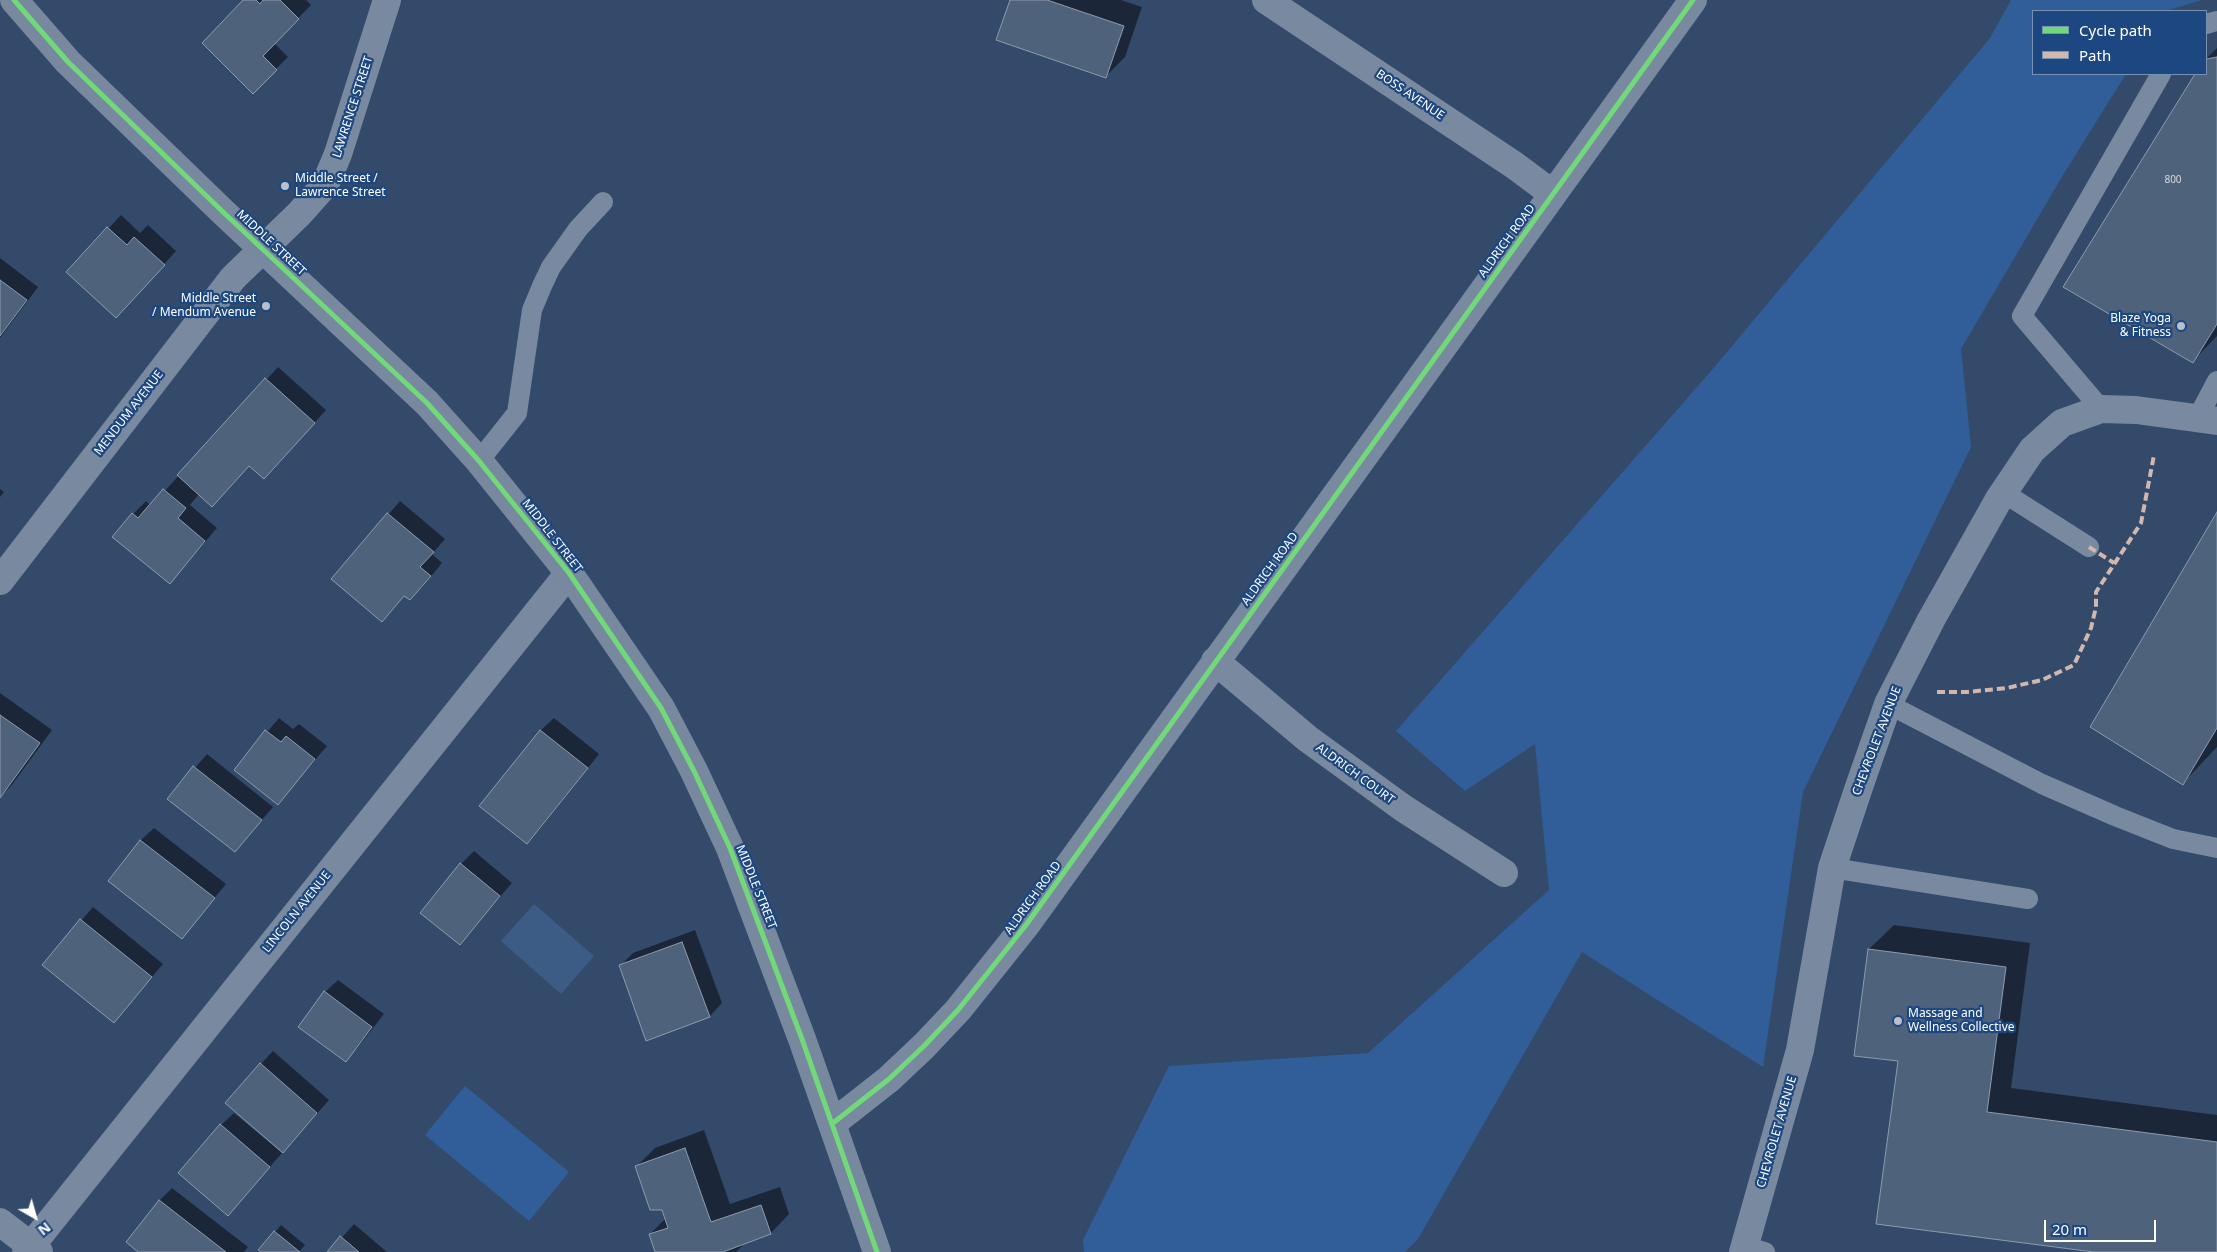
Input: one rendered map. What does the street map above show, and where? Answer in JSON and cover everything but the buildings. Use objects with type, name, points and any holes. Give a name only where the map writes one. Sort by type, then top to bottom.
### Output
[{"type":"main road","name":"MIDDLE STREET","points":[[14,0],[68,62],[427,403],[480,462],[569,573],[661,708],[694,771],[730,848],[770,950],[833,1123],[877,1252]]},
{"type":"street","name":"LAWRENCE STREET","points":[[263,249],[325,185],[338,154],[387,0]]},
{"type":"street","name":"BOSS AVENUE","points":[[1266,0],[1514,165],[1553,194]]},
{"type":"street","name":"ALDRICH ROAD","points":[[833,1123],[889,1079],[924,1046],[992,971],[1693,0]]},
{"type":"street","name":"MENDUM AVENUE","points":[[0,581],[233,278],[263,249]]},
{"type":"street","name":"CHEVROLET AVENUE","points":[[1751,1250],[1800,1050],[1832,868],[1858,786],[1888,704],[1931,620],[2004,493],[2032,450],[2062,423],[2101,409],[2136,410],[2207,419]]},
{"type":"street","name":"LINCOLN AVENUE","points":[[32,1250],[569,573]]},
{"type":"street","name":"ALDRICH COURT","points":[[1215,661],[1308,739],[1403,808],[1504,873]]},
{"type":"street","points":[[0,1222],[32,1250]]},
{"type":"lane","points":[[2101,409],[2022,316],[2160,75]]},
{"type":"lane","points":[[480,462],[517,413],[532,310],[542,286],[551,267],[578,229],[603,202]]},
{"type":"lane","points":[[2207,419],[2217,381]]},
{"type":"lane","points":[[2004,493],[2088,547]]},
{"type":"lane","points":[[1888,704],[2042,784],[2115,816],[2173,839],[2217,848]]},
{"type":"lane","points":[[1832,868],[2028,899]]},
{"type":"shaded area","points":[[2011,0],[2202,0],[2169,10],[2032,10],[2032,75],[2125,75],[2063,175],[1961,349],[1971,447],[1803,792],[1763,1067],[1582,952],[1418,1239],[1405,1252],[1084,1252],[1083,1240],[1169,1066],[1368,1053],[1549,890],[1535,744],[1465,791],[1396,731],[1711,371],[1990,38]]},
{"type":"shaded area","points":[[534,904],[594,956],[561,994],[501,941]]},
{"type":"shaded area","points":[[465,1086],[569,1172],[529,1221],[425,1135]]},
{"type":"marked path","points":[[1937,692],[1967,692],[2007,688],[2042,680],[2074,665],[2091,628],[2096,607],[2096,592],[2141,523],[2154,455]]},
{"type":"marked path","points":[[2089,547],[2114,563]]},
{"type":"cycle path","points":[[14,0],[68,62],[223,212],[427,403],[479,461],[569,573],[661,708],[694,771],[730,848],[802,1039],[877,1252]]},
{"type":"cycle path","points":[[833,1123],[889,1079],[924,1046],[958,1010],[1026,925],[1693,0]]},
{"type":"place","name":"Middle Street / Lawrence Street","points":[[285,186]]},
{"type":"place","name":"Middle Street / Mendum Avenue","points":[[266,306]]},
{"type":"place","name":"Blaze Yoga & Fitness","points":[[2181,326]]},
{"type":"place","name":"Massage and Wellness Collective","points":[[1898,1021]]}]
